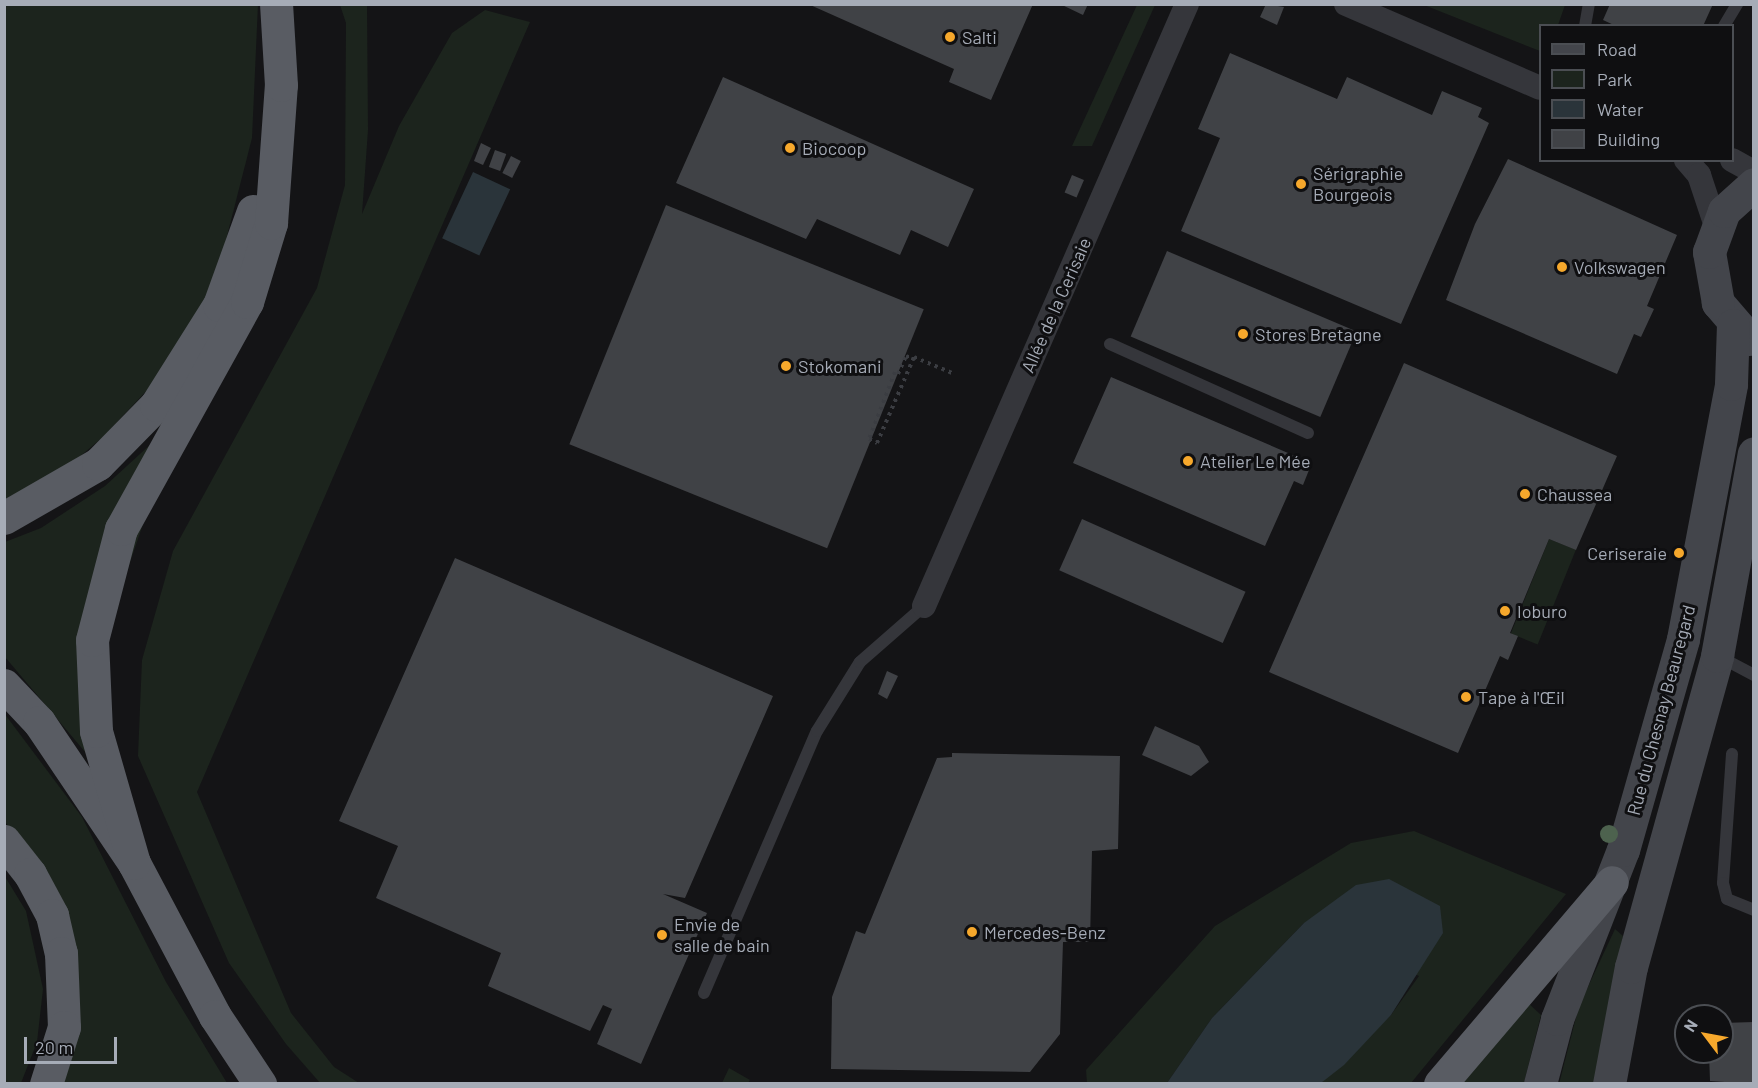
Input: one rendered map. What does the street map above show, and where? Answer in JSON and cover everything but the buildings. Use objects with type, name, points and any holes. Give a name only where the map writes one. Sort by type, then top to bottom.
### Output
[{"type":"highway","points":[[134,864],[96,731],[92,640],[121,529],[247,302],[272,223],[271,177],[281,85],[276,4]]},
{"type":"highway","points":[[4,518],[98,464],[156,405],[219,304],[250,215],[271,177]]},
{"type":"highway","points":[[4,685],[39,722],[134,864],[215,1016],[260,1083]]},
{"type":"highway","points":[[4,841],[30,874],[52,915],[62,953],[64,1027],[46,1083]]},
{"type":"highway","points":[[1440,1083],[1612,882]]},
{"type":"main road","points":[[1743,333],[1710,278],[1709,252],[1716,226],[1735,198],[1754,184]]},
{"type":"main road","name":"Rue du Chesnay Beauregard","points":[[1540,1083],[1557,1018],[1612,882],[1683,639],[1731,384],[1743,333]]},
{"type":"main road","name":"Rue du Chesnay Beauregard","points":[[1610,1083],[1631,967],[1717,656],[1754,453]]},
{"type":"street","name":"Allée de la Cerisaie","points":[[924,606],[1187,4]]},
{"type":"street","points":[[1346,4],[1539,88]]},
{"type":"street","points":[[1734,161],[1754,172]]},
{"type":"street","points":[[1688,162],[1699,175],[1716,226]]},
{"type":"lane","points":[[1585,24],[1589,4]]},
{"type":"lane","points":[[1725,24],[1737,4]]},
{"type":"lane","points":[[1110,344],[1308,433]]},
{"type":"lane","points":[[704,993],[816,731],[860,662],[924,606]]},
{"type":"lane","points":[[1717,656],[1754,675]]},
{"type":"lane","points":[[1732,754],[1723,883],[1727,899],[1754,910]]},
{"type":"path","points":[[913,359],[877,443],[869,439],[896,373],[906,356],[952,373]]},
{"type":"green space","points":[[258,4],[252,138],[216,279],[167,369],[103,437],[71,464],[4,503],[4,5]]},
{"type":"green space","points":[[1565,4],[1558,24],[1539,24],[1539,51],[1424,5]]},
{"type":"green space","points":[[340,5],[367,5],[368,130],[362,214],[399,126],[452,33],[485,10],[530,22],[197,792],[291,1013],[334,1067],[359,1083],[321,1084],[286,1044],[229,963],[138,756],[142,660],[173,551],[317,288],[345,185],[346,23]]},
{"type":"green space","points":[[1137,5],[1155,5],[1092,146],[1072,146]]},
{"type":"green space","points":[[164,432],[167,454],[112,615],[91,759],[5,657],[5,542],[41,528],[105,486]]},
{"type":"green space","points":[[1549,539],[1576,550],[1538,644],[1511,634]]},
{"type":"green space","points":[[4,713],[82,817],[166,982],[227,1083],[60,1083],[47,872],[5,822]]},
{"type":"green space","points":[[1414,831],[1566,894],[1411,1083],[1321,1083],[1391,1015],[1419,976],[1304,923],[1212,1018],[1167,1083],[1087,1083],[1086,1070],[1215,926],[1351,843]]},
{"type":"green space","points":[[4,875],[26,911],[43,989],[37,1042],[21,1083],[5,1083]]},
{"type":"green space","points":[[1615,929],[1623,936],[1599,1083],[1559,1084],[1579,1006]]},
{"type":"green space","points":[[1526,1001],[1541,1015],[1524,1083],[1455,1084]]},
{"type":"green space","points":[[729,1068],[750,1080],[748,1083],[722,1083]]},
{"type":"water","points":[[473,172],[510,189],[479,255],[442,238]]},
{"type":"water","points":[[1389,879],[1440,906],[1443,933],[1391,1015],[1344,1065],[1321,1083],[1167,1083],[1212,1018],[1304,923],[1356,885]]},
{"type":"place","name":"Salti","points":[[950,37]]},
{"type":"place","name":"Biocoop","points":[[790,148]]},
{"type":"place","name":"Sérigraphie Bourgeois","points":[[1301,184]]},
{"type":"place","name":"Volkswagen","points":[[1562,267]]},
{"type":"place","name":"Stores Bretagne","points":[[1243,334]]},
{"type":"place","name":"Stokomani","points":[[786,366]]},
{"type":"place","name":"Atelier Le Mée","points":[[1188,461]]},
{"type":"place","name":"Chaussea","points":[[1525,494]]},
{"type":"place","name":"Ceriseraie","points":[[1679,553]]},
{"type":"place","name":"Ioburo","points":[[1505,611]]},
{"type":"place","name":"Tape à l'Œil","points":[[1466,697]]},
{"type":"place","name":"Mercedes-Benz","points":[[972,932]]},
{"type":"place","name":"Envie de salle de bain","points":[[662,935]]}]
